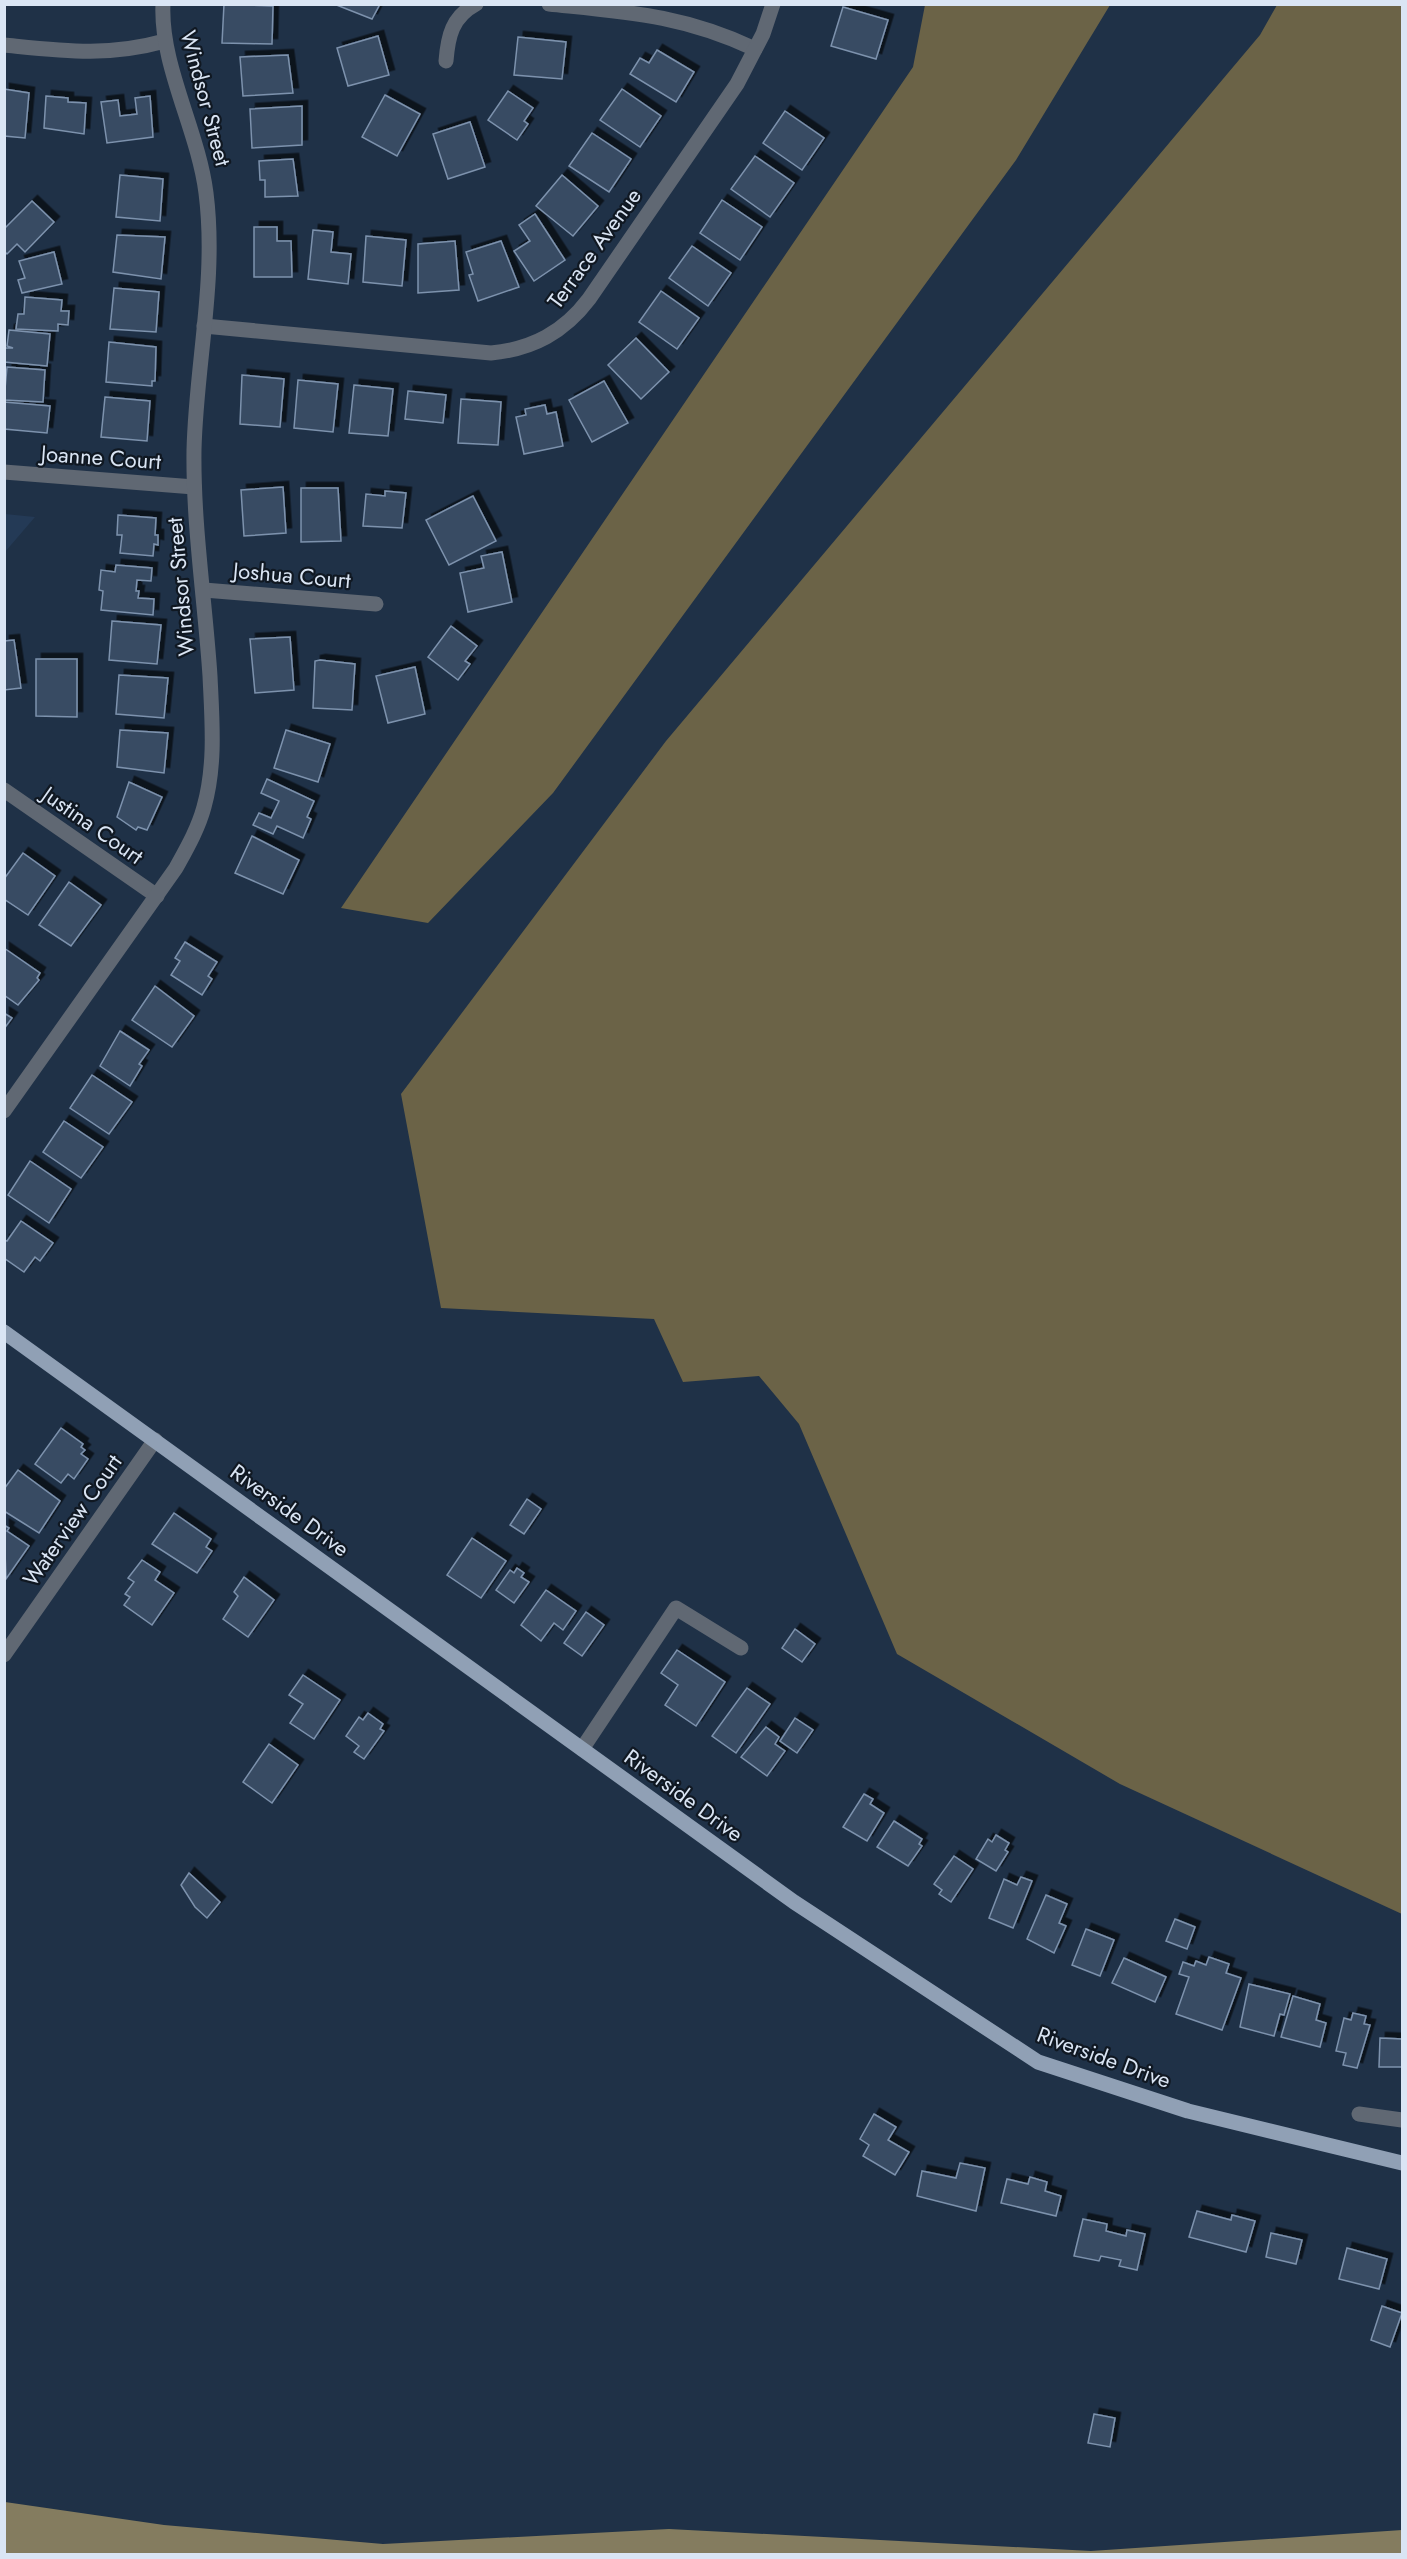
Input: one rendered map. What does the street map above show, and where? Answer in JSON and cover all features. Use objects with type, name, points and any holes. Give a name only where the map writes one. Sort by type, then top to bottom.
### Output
[{"type":"main road","name":"Riverside Drive","points":[[4,1332],[794,1902],[1038,2062],[1188,2111],[1402,2163]]},
{"type":"street","name":"Windsor Street","points":[[4,1111],[157,896],[193,838],[204,806],[211,773],[213,732],[204,590],[194,487],[194,448],[210,259],[206,191],[200,158],[165,40],[163,4]]},
{"type":"street","points":[[446,61],[448,39],[455,23],[476,4]]},
{"type":"street","points":[[549,4],[645,14],[687,22],[726,35],[755,49]]},
{"type":"street","name":"Terrace Avenue","points":[[204,326],[491,353],[529,346],[547,338],[577,315],[589,299],[737,84],[755,49],[773,4]]},
{"type":"street","points":[[4,45],[106,53],[133,50],[165,40]]},
{"type":"street","name":"Joanne Court","points":[[4,472],[194,487]]},
{"type":"street","name":"Joshua Court","points":[[204,590],[376,604]]},
{"type":"street","name":"Justina Court","points":[[4,790],[157,896]]},
{"type":"street","name":"Waterview Court","points":[[4,1655],[155,1440]]},
{"type":"street","points":[[582,1749],[676,1608],[741,1648]]},
{"type":"street","points":[[1359,2114],[1402,2120]]},
{"type":"shaded area","points":[[925,5],[1110,5],[1016,160],[553,793],[428,923],[341,908],[913,67]]},
{"type":"shaded area","points":[[1277,5],[1402,5],[1402,1914],[1120,1784],[897,1654],[799,1424],[759,1376],[683,1382],[654,1319],[441,1308],[401,1094],[666,741],[1260,35]]},
{"type":"shaded area","points":[[4,514],[35,517],[5,552]]},
{"type":"shaded area","points":[[5,2502],[164,2525],[383,2544],[669,2529],[1091,2551],[1402,2530],[1402,2554],[5,2554]]},
{"type":"building","points":[[224,4],[273,6],[272,44],[222,43]]},
{"type":"building","points":[[334,4],[380,4],[372,19]]},
{"type":"building","points":[[843,7],[888,20],[876,59],[831,46]]},
{"type":"building","points":[[378,36],[389,75],[348,86],[337,48]]},
{"type":"building","points":[[518,37],[566,42],[562,79],[514,75]]},
{"type":"building","points":[[657,50],[694,72],[676,102],[630,74],[640,58],[649,63]]},
{"type":"building","points":[[288,55],[293,93],[243,96],[240,57]]},
{"type":"building","points":[[4,89],[29,93],[25,138],[4,136]]},
{"type":"building","points":[[622,89],[661,116],[640,147],[600,120]]},
{"type":"building","points":[[508,91],[533,108],[524,121],[528,124],[517,140],[488,120]]},
{"type":"building","points":[[385,95],[420,114],[397,156],[362,137]]},
{"type":"building","points":[[46,96],[68,98],[68,102],[86,103],[84,134],[44,128]]},
{"type":"building","points":[[150,96],[153,137],[107,143],[101,102],[118,100],[120,116],[137,114],[135,98]]},
{"type":"building","points":[[302,106],[302,145],[252,148],[250,109]]},
{"type":"building","points":[[785,111],[824,138],[802,170],[763,143]]},
{"type":"building","points":[[470,122],[485,167],[448,179],[433,134]]},
{"type":"building","points":[[592,133],[631,159],[609,192],[569,166]]},
{"type":"building","points":[[755,156],[794,183],[770,217],[731,189]]},
{"type":"building","points":[[293,159],[298,196],[265,197],[265,180],[260,180],[259,161]]},
{"type":"building","points":[[120,175],[163,179],[160,221],[116,217]]},
{"type":"building","points":[[562,175],[598,206],[573,236],[536,206]]},
{"type":"building","points":[[722,200],[762,227],[740,260],[700,233]]},
{"type":"building","points":[[32,201],[54,222],[25,252],[17,244],[7,254],[4,251],[4,229]]},
{"type":"building","points":[[535,214],[565,260],[534,281],[514,251],[530,241],[519,225]]},
{"type":"building","points":[[254,227],[277,227],[277,241],[291,241],[292,277],[254,277]]},
{"type":"building","points":[[313,230],[333,232],[331,252],[351,254],[348,284],[308,279]]},
{"type":"building","points":[[117,235],[165,237],[161,279],[113,272]]},
{"type":"building","points":[[366,236],[406,240],[402,286],[363,282]]},
{"type":"building","points":[[455,241],[459,290],[418,293],[418,244]]},
{"type":"building","points":[[501,241],[519,287],[478,301],[469,275],[473,274],[466,252]]},
{"type":"building","points":[[692,246],[731,273],[708,306],[669,278]]},
{"type":"building","points":[[54,252],[62,284],[22,293],[18,280],[25,278],[19,261]]},
{"type":"building","points":[[114,288],[159,292],[156,332],[110,329]]},
{"type":"building","points":[[661,291],[699,318],[677,349],[639,322]]},
{"type":"building","points":[[25,297],[62,300],[61,311],[69,311],[68,325],[58,324],[58,331],[16,329],[18,314],[24,314]]},
{"type":"building","points":[[9,330],[50,334],[47,366],[4,362],[4,348],[13,348],[7,346]]},
{"type":"building","points":[[636,338],[669,372],[641,399],[608,365]]},
{"type":"building","points":[[109,342],[156,347],[155,381],[152,381],[152,386],[106,382]]},
{"type":"building","points":[[7,367],[45,370],[43,402],[4,400]]},
{"type":"building","points":[[242,375],[284,379],[280,427],[240,424]]},
{"type":"building","points":[[298,380],[338,384],[333,432],[294,428]]},
{"type":"building","points":[[604,381],[628,423],[592,442],[569,400]]},
{"type":"building","points":[[354,385],[393,389],[388,436],[349,433]]},
{"type":"building","points":[[408,391],[446,395],[443,423],[405,419]]},
{"type":"building","points":[[105,397],[150,401],[147,441],[101,437]]},
{"type":"building","points":[[461,399],[501,402],[498,445],[458,443]]},
{"type":"building","points":[[4,402],[50,406],[47,433],[4,429]]},
{"type":"building","points":[[545,405],[547,414],[556,412],[563,446],[524,454],[516,417],[526,415],[525,409]]},
{"type":"building","points":[[283,487],[286,533],[244,536],[241,490]]},
{"type":"building","points":[[301,488],[338,488],[341,541],[301,542]]},
{"type":"building","points":[[385,491],[406,493],[402,528],[363,526],[366,494],[385,496]]},
{"type":"building","points":[[473,496],[496,541],[449,565],[426,520]]},
{"type":"building","points":[[118,515],[156,518],[155,535],[158,535],[158,545],[154,544],[153,556],[120,553],[122,535],[117,535]]},
{"type":"building","points":[[502,552],[512,602],[468,612],[460,573],[484,568],[481,556]]},
{"type":"building","points":[[116,565],[152,568],[151,581],[137,580],[136,591],[139,591],[138,598],[154,599],[153,615],[101,610],[103,591],[99,590],[101,570],[115,572]]},
{"type":"building","points":[[112,621],[161,625],[157,664],[109,660]]},
{"type":"building","points":[[451,626],[477,646],[465,661],[470,664],[458,680],[428,657]]},
{"type":"building","points":[[290,637],[294,690],[255,693],[250,639]]},
{"type":"building","points":[[14,640],[21,688],[4,690],[4,641]]},
{"type":"building","points":[[36,659],[77,659],[77,717],[36,716]]},
{"type":"building","points":[[315,661],[355,664],[352,710],[313,708]]},
{"type":"building","points":[[415,667],[425,714],[388,723],[376,676]]},
{"type":"building","points":[[119,675],[168,678],[164,718],[116,714]]},
{"type":"building","points":[[120,730],[168,733],[164,773],[117,767]]},
{"type":"building","points":[[286,730],[330,744],[318,782],[274,768]]},
{"type":"building","points":[[267,779],[314,801],[307,817],[311,819],[303,838],[277,826],[273,834],[253,825],[259,813],[271,818],[279,801],[261,793]]},
{"type":"building","points":[[129,782],[162,797],[147,830],[138,827],[136,830],[117,817]]},
{"type":"building","points":[[252,836],[299,860],[283,894],[235,873]]},
{"type":"building","points":[[23,853],[55,876],[28,915],[4,899],[4,879]]},
{"type":"building","points":[[69,882],[101,905],[71,946],[39,925]]},
{"type":"building","points":[[185,942],[217,962],[208,976],[212,979],[202,995],[171,975],[180,961],[175,958]]},
{"type":"building","points":[[4,948],[40,973],[37,978],[39,980],[18,1005],[4,995]]},
{"type":"building","points":[[155,986],[194,1016],[172,1047],[132,1020]]},
{"type":"building","points":[[4,1013],[12,1018],[4,1029]]},
{"type":"building","points":[[120,1031],[149,1050],[139,1064],[142,1066],[130,1086],[100,1066]]},
{"type":"building","points":[[92,1075],[132,1102],[109,1134],[70,1108]]},
{"type":"building","points":[[64,1121],[103,1147],[81,1178],[43,1152]]},
{"type":"building","points":[[30,1161],[71,1189],[49,1223],[8,1195]]},
{"type":"building","points":[[21,1221],[53,1243],[40,1261],[35,1257],[24,1272],[4,1258],[4,1240],[7,1241]]},
{"type":"building","points":[[61,1428],[83,1444],[81,1447],[85,1450],[81,1454],[88,1459],[74,1479],[68,1474],[61,1483],[35,1464]]},
{"type":"building","points":[[18,1470],[60,1501],[39,1533],[4,1511],[4,1489]]},
{"type":"building","points":[[527,1499],[541,1509],[524,1534],[510,1525]]},
{"type":"building","points":[[174,1513],[211,1539],[206,1547],[212,1551],[197,1573],[152,1544]]},
{"type":"building","points":[[4,1525],[9,1528],[7,1531],[29,1546],[6,1579]]},
{"type":"building","points":[[472,1538],[506,1561],[481,1598],[447,1575]]},
{"type":"building","points":[[142,1560],[160,1572],[155,1580],[174,1593],[152,1625],[124,1605],[130,1597],[125,1594],[134,1582],[128,1578]]},
{"type":"building","points":[[517,1568],[524,1573],[521,1577],[529,1582],[514,1603],[496,1590],[510,1570],[514,1573]]},
{"type":"building","points":[[244,1577],[274,1600],[248,1637],[223,1619],[238,1596],[234,1592]]},
{"type":"building","points":[[546,1590],[576,1611],[563,1630],[554,1623],[541,1641],[521,1625]]},
{"type":"building","points":[[586,1612],[604,1625],[582,1656],[564,1643]]},
{"type":"building","points":[[795,1629],[815,1644],[802,1662],[782,1648]]},
{"type":"building","points":[[677,1650],[725,1682],[696,1726],[665,1705],[678,1685],[661,1673]]},
{"type":"building","points":[[303,1675],[340,1700],[314,1739],[290,1723],[303,1704],[289,1695]]},
{"type":"building","points":[[747,1688],[770,1704],[736,1753],[712,1736]]},
{"type":"building","points":[[368,1713],[383,1724],[380,1729],[384,1731],[364,1759],[354,1752],[359,1746],[346,1736],[359,1717],[363,1720]]},
{"type":"building","points":[[795,1718],[813,1730],[797,1753],[780,1741]]},
{"type":"building","points":[[766,1727],[779,1737],[775,1744],[785,1751],[767,1776],[741,1757]]},
{"type":"building","points":[[269,1744],[298,1765],[272,1803],[243,1782]]},
{"type":"building","points":[[864,1794],[873,1799],[870,1804],[884,1813],[867,1841],[843,1827]]},
{"type":"building","points":[[894,1821],[922,1839],[919,1844],[922,1846],[908,1866],[877,1847]]},
{"type":"building","points":[[996,1835],[1009,1843],[1005,1850],[1008,1852],[996,1871],[976,1859],[988,1839],[992,1842]]},
{"type":"building","points":[[954,1856],[973,1869],[951,1902],[939,1894],[942,1890],[934,1884]]},
{"type":"building","points":[[189,1873],[220,1902],[207,1918],[195,1907],[181,1885]]},
{"type":"building","points":[[1021,1877],[1032,1881],[1013,1928],[989,1918],[1004,1879],[1017,1885]]},
{"type":"building","points":[[1046,1895],[1067,1904],[1059,1923],[1066,1926],[1054,1953],[1027,1939]]},
{"type":"building","points":[[1175,1919],[1195,1927],[1187,1949],[1166,1941]]},
{"type":"building","points":[[1086,1929],[1114,1940],[1100,1976],[1072,1965]]},
{"type":"building","points":[[1209,1957],[1229,1964],[1226,1973],[1241,1978],[1222,2030],[1176,2014],[1189,1977],[1179,1974],[1183,1962],[1194,1966],[1196,1961],[1206,1965]]},
{"type":"building","points":[[1124,1958],[1166,1977],[1155,2002],[1112,1983]]},
{"type":"building","points":[[1249,1984],[1290,1994],[1284,2015],[1280,2014],[1274,2036],[1240,2027]]},
{"type":"building","points":[[1293,1996],[1320,2004],[1316,2020],[1326,2023],[1320,2047],[1281,2037]]},
{"type":"building","points":[[1353,2013],[1366,2016],[1364,2024],[1370,2025],[1357,2068],[1343,2065],[1346,2053],[1336,2051],[1344,2018],[1351,2020]]},
{"type":"building","points":[[1380,2038],[1402,2039],[1402,2067],[1379,2067]]},
{"type":"building","points":[[874,2114],[896,2127],[888,2140],[909,2152],[895,2175],[863,2156],[869,2145],[860,2139]]},
{"type":"building","points":[[960,2163],[985,2168],[976,2211],[917,2196],[922,2171],[956,2178]]},
{"type":"building","points":[[1030,2177],[1047,2182],[1045,2191],[1061,2196],[1056,2216],[1001,2203],[1007,2179],[1028,2184]]},
{"type":"building","points":[[1197,2211],[1231,2220],[1232,2215],[1255,2221],[1246,2252],[1189,2237]]},
{"type":"building","points":[[1083,2219],[1107,2224],[1106,2231],[1126,2236],[1127,2230],[1145,2234],[1137,2270],[1119,2266],[1121,2260],[1101,2256],[1099,2261],[1074,2256]]},
{"type":"building","points":[[1271,2233],[1302,2240],[1296,2264],[1266,2257]]},
{"type":"building","points":[[1347,2248],[1387,2259],[1379,2289],[1339,2279]]},
{"type":"building","points":[[1382,2306],[1402,2313],[1390,2347],[1371,2340]]},
{"type":"building","points":[[1094,2414],[1115,2418],[1110,2447],[1088,2443]]}]
